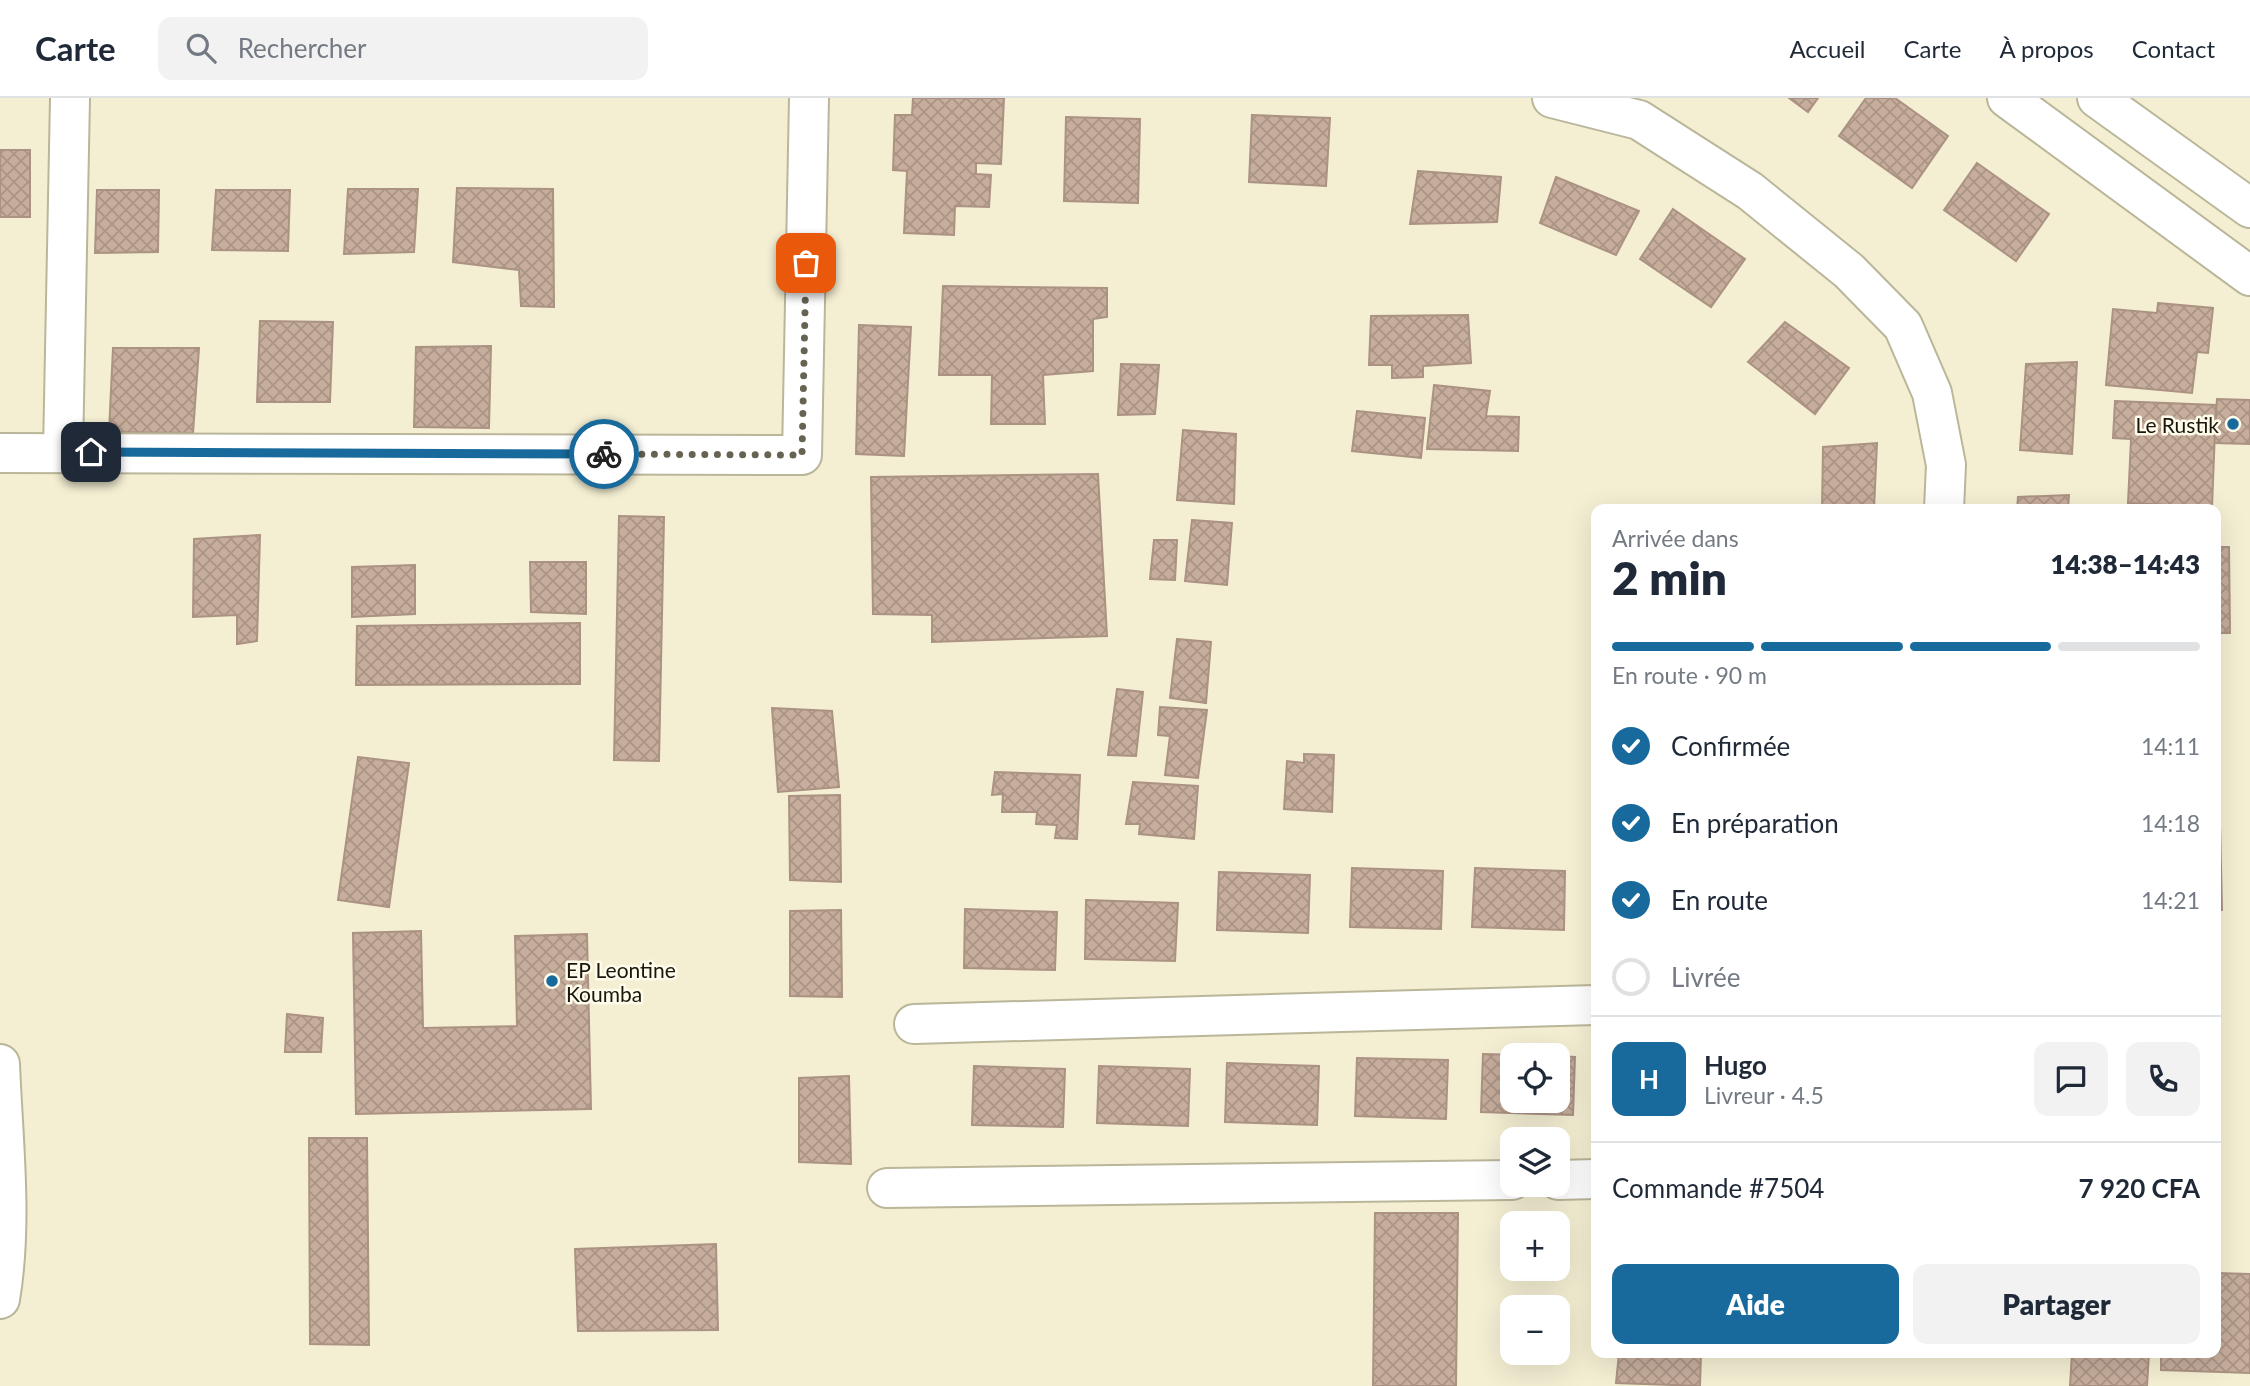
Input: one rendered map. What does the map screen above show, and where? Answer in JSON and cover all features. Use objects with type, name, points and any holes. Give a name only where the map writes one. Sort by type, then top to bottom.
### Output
[{"type":"street","points":[[63,452],[70,98]]},
{"type":"street","points":[[0,453],[802,455],[809,98]]},
{"type":"street","points":[[1552,98],[1639,120],[1739,184],[1849,271],[1903,326],[1932,393],[1946,465],[1944,504]]},
{"type":"street","points":[[2007,98],[2250,275]]},
{"type":"street","points":[[2097,98],[2250,208]]},
{"type":"street","points":[[914,1024],[1591,1005]]},
{"type":"street","points":[[0,1064],[6,1229],[5,1268],[0,1299]]},
{"type":"street","points":[[1570,1180],[1591,1179]]},
{"type":"street","points":[[887,1188],[1500,1180]]},
{"type":"building","points":[[913,98],[1004,98],[1001,164],[976,163],[976,174],[991,175],[989,207],[955,206],[954,235],[904,233],[907,171],[893,170],[895,115],[912,115]]},
{"type":"building","points":[[1789,98],[1818,98],[1808,112]]},
{"type":"building","points":[[1866,98],[1895,98],[1948,136],[1912,188],[1839,136]]},
{"type":"building","points":[[1252,115],[1330,118],[1326,186],[1249,182]]},
{"type":"building","points":[[1066,117],[1140,119],[1138,203],[1064,201]]},
{"type":"building","points":[[0,150],[30,150],[30,217],[0,217]]},
{"type":"building","points":[[1977,163],[2049,214],[2016,261],[1944,210]]},
{"type":"building","points":[[1418,171],[1501,177],[1497,222],[1410,224]]},
{"type":"building","points":[[1556,177],[1639,211],[1616,255],[1540,223]]},
{"type":"building","points":[[457,188],[553,189],[554,307],[521,306],[519,270],[453,262]]},
{"type":"building","points":[[348,189],[418,189],[414,252],[344,254]]},
{"type":"building","points":[[97,190],[159,190],[158,252],[95,253]]},
{"type":"building","points":[[216,190],[290,190],[288,251],[212,250]]},
{"type":"building","points":[[1673,209],[1745,259],[1711,307],[1640,259]]},
{"type":"building","points":[[943,286],[1107,288],[1107,317],[1093,319],[1093,371],[1043,375],[1045,424],[991,424],[992,375],[939,375]]},
{"type":"building","points":[[2158,303],[2213,308],[2208,353],[2197,352],[2192,393],[2106,385],[2113,309],[2157,313]]},
{"type":"building","points":[[1468,315],[1471,363],[1423,366],[1423,377],[1392,378],[1392,365],[1369,365],[1371,316]]},
{"type":"building","points":[[260,321],[333,322],[330,402],[257,402]]},
{"type":"building","points":[[1785,322],[1849,368],[1815,414],[1748,362]]},
{"type":"building","points":[[859,325],[911,327],[904,456],[856,454]]},
{"type":"building","points":[[491,346],[489,428],[414,427],[416,347]]},
{"type":"building","points":[[113,348],[199,348],[193,433],[109,432]]},
{"type":"building","points":[[2077,362],[2072,454],[2020,450],[2026,364]]},
{"type":"building","points":[[1121,364],[1159,365],[1155,414],[1118,415]]},
{"type":"building","points":[[1434,385],[1490,391],[1486,416],[1519,417],[1518,451],[1427,449]]},
{"type":"building","name":"Le Rustik","points":[[2217,399],[2250,400],[2250,444],[2214,443]]},
{"type":"building","points":[[2115,401],[2216,405],[2212,504],[2128,503],[2131,439],[2113,438]]},
{"type":"building","points":[[1357,411],[1425,418],[1421,458],[1352,451]]},
{"type":"building","points":[[1183,430],[1236,434],[1234,504],[1177,500]]},
{"type":"building","points":[[1877,443],[1874,504],[1822,504],[1823,447]]},
{"type":"building","points":[[1098,474],[1107,636],[932,642],[932,615],[873,614],[871,477]]},
{"type":"building","points":[[2069,495],[2068,504],[2017,504],[2018,497]]},
{"type":"building","points":[[619,516],[664,517],[659,761],[614,760]]},
{"type":"building","points":[[1192,520],[1232,523],[1227,585],[1185,581]]},
{"type":"building","points":[[260,535],[257,641],[237,644],[237,615],[193,617],[194,539]]},
{"type":"building","points":[[1154,540],[1177,540],[1175,580],[1150,579]]},
{"type":"building","points":[[2221,547],[2229,547],[2230,633],[2221,633]]},
{"type":"building","points":[[530,562],[586,562],[586,614],[531,612]]},
{"type":"building","points":[[415,565],[415,614],[352,617],[352,567]]},
{"type":"building","points":[[580,623],[580,684],[356,685],[357,626]]},
{"type":"building","points":[[1177,639],[1211,642],[1206,703],[1170,698]]},
{"type":"building","points":[[1117,689],[1143,692],[1136,756],[1108,755]]},
{"type":"building","points":[[1160,707],[1207,710],[1198,778],[1165,775],[1170,736],[1158,735]]},
{"type":"building","points":[[772,708],[832,711],[839,787],[778,792]]},
{"type":"building","points":[[1304,754],[1334,755],[1332,812],[1284,809],[1287,761],[1304,763]]},
{"type":"building","points":[[358,757],[409,763],[389,907],[338,900]]},
{"type":"building","points":[[995,772],[1080,775],[1077,839],[1055,838],[1057,825],[1036,824],[1037,812],[1002,812],[1003,794],[992,795]]},
{"type":"building","points":[[1133,782],[1198,786],[1194,839],[1139,834],[1140,824],[1126,824]]},
{"type":"building","points":[[840,795],[841,882],[790,880],[789,796]]},
{"type":"building","points":[[1352,868],[1443,871],[1441,929],[1350,927]]},
{"type":"building","points":[[1475,868],[1565,871],[1564,930],[1472,927]]},
{"type":"building","points":[[1219,872],[1310,875],[1308,933],[1217,930]]},
{"type":"building","points":[[1086,900],[1178,903],[1175,961],[1085,959]]},
{"type":"building","points":[[965,909],[1057,912],[1055,970],[964,968]]},
{"type":"building","points":[[841,910],[842,997],[790,996],[790,911]]},
{"type":"building","name":"EP Leontine Koumba","points":[[421,931],[423,1028],[517,1026],[515,936],[587,934],[591,1109],[356,1114],[353,933]]},
{"type":"building","points":[[287,1014],[323,1018],[321,1052],[285,1052]]},
{"type":"building","points":[[1483,1054],[1500,1054],[1500,1113],[1481,1112]]},
{"type":"building","points":[[1570,1057],[1575,1057],[1573,1115],[1512,1113],[1570,1113]]},
{"type":"building","points":[[1357,1058],[1448,1060],[1446,1119],[1355,1116]]},
{"type":"building","points":[[1227,1063],[1319,1066],[1317,1125],[1225,1122]]},
{"type":"building","points":[[974,1066],[1065,1069],[1063,1127],[972,1125]]},
{"type":"building","points":[[1099,1066],[1190,1069],[1188,1126],[1097,1123]]},
{"type":"building","points":[[849,1076],[851,1164],[799,1162],[799,1078]]},
{"type":"building","points":[[309,1138],[367,1138],[369,1345],[310,1344]]},
{"type":"building","points":[[1375,1213],[1458,1213],[1456,1386],[1373,1386]]},
{"type":"building","points":[[716,1244],[718,1330],[578,1331],[575,1249]]},
{"type":"building","points":[[2221,1273],[2250,1274],[2250,1373],[2161,1370],[2161,1358],[2221,1358]]},
{"type":"building","points":[[1618,1358],[1701,1358],[1700,1386],[1616,1383]]},
{"type":"building","points":[[2072,1358],[2149,1358],[2147,1386],[2070,1386]]},
{"type":"way so far","points":[[604,454],[802,455],[806,263]]},
{"type":"place","name":"Le Rustik","points":[[2233,424]]},
{"type":"place","name":"EP Leontine Koumba","points":[[552,981]]},
{"type":"route","points":[[91,452],[604,454]]}]
